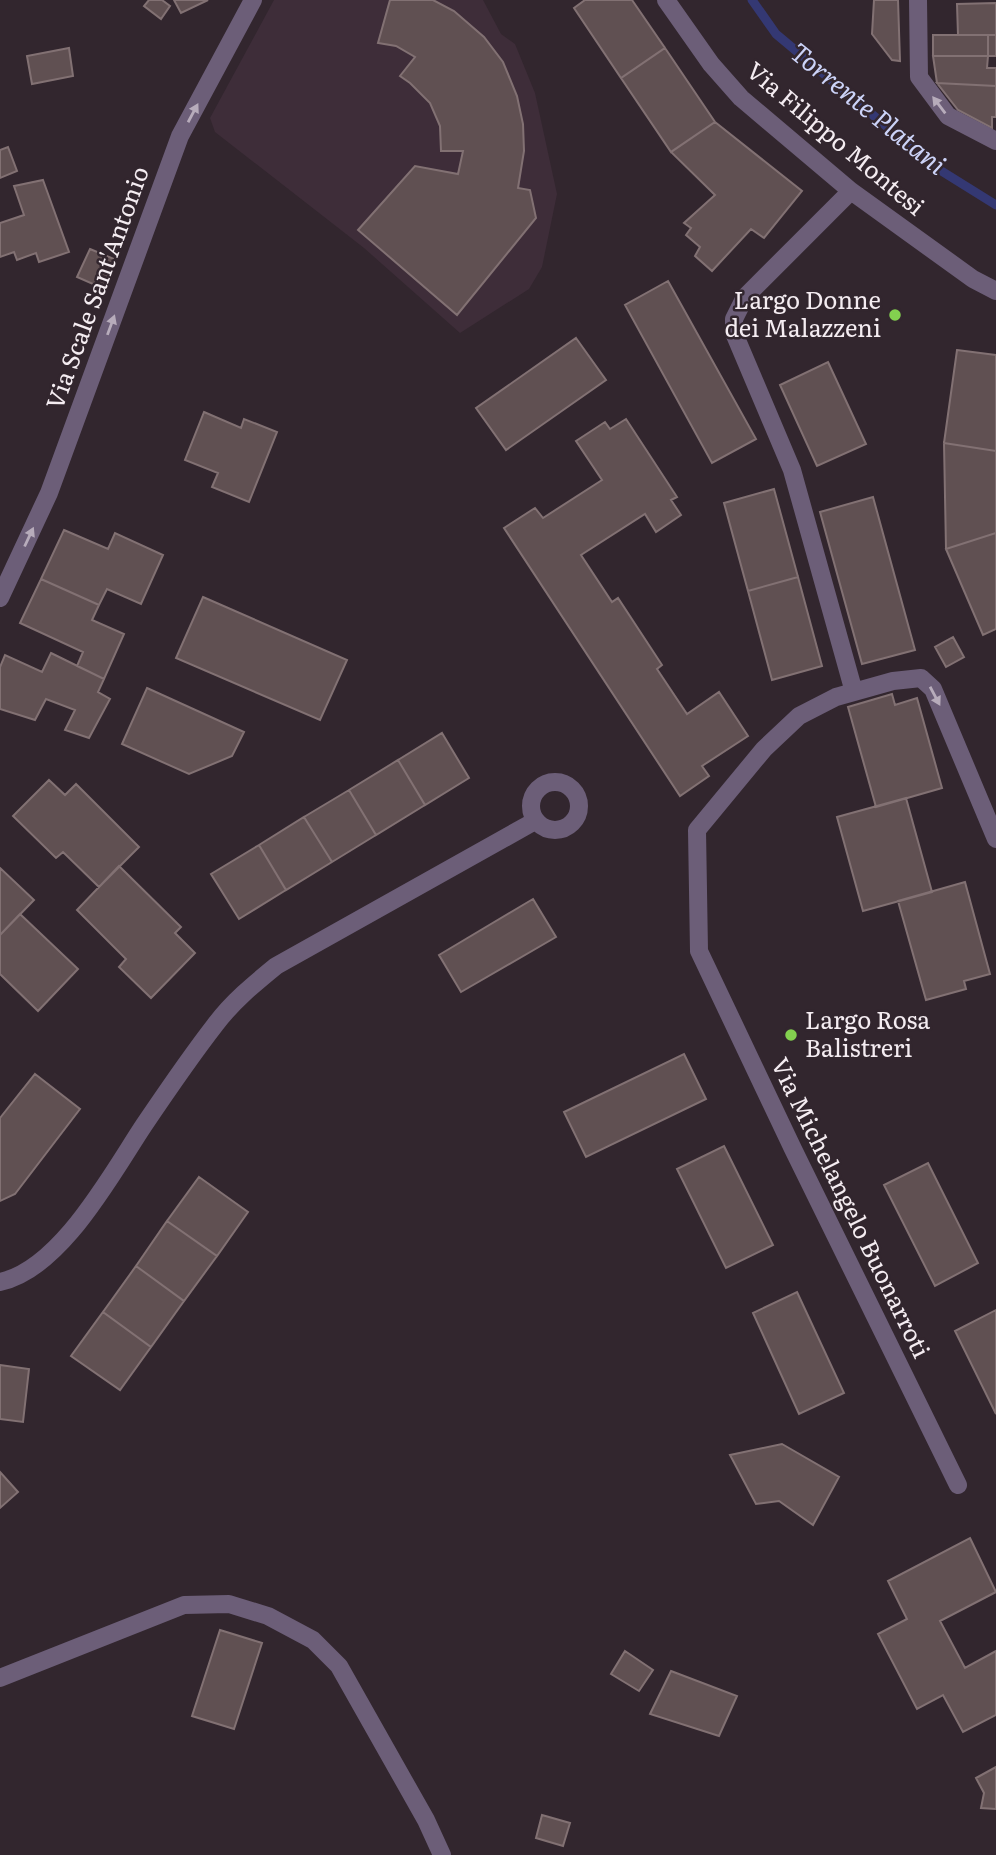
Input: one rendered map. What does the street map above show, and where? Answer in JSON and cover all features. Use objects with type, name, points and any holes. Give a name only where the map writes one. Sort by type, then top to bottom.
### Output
[{"type":"street","name":"Via Scale Sant'Antonio","points":[[0,598],[49,493],[180,136],[253,0]]},
{"type":"street","name":"Via Filippo Montesi","points":[[666,0],[711,64],[741,97],[851,191],[973,279],[996,291]]},
{"type":"street","points":[[918,0],[919,77],[948,116],[996,141]]},
{"type":"street","points":[[851,191],[745,297],[734,319],[734,333],[793,470],[853,692]]},
{"type":"street","name":"Via Michelangelo Buonarroti","points":[[958,1485],[699,951],[697,830],[764,749],[799,716],[836,697],[893,681],[921,678],[933,689],[996,839]]},
{"type":"street","points":[[0,1282],[25,1272],[49,1255],[75,1228],[148,1118],[216,1023],[244,992],[276,966],[535,821]]},
{"type":"street","points":[[0,1678],[184,1605],[229,1604],[268,1616],[313,1640],[339,1665],[426,1819],[442,1855]]},
{"type":"shaded area","points":[[274,0],[483,0],[501,34],[515,44],[535,93],[557,194],[542,267],[529,289],[460,333],[364,248],[215,132],[210,118]]},
{"type":"building","points":[[149,0],[162,0],[170,6],[161,19],[144,6]]},
{"type":"building","points":[[174,0],[208,0],[181,13]]},
{"type":"building","points":[[390,0],[433,0],[454,11],[484,37],[503,62],[517,96],[523,124],[524,151],[518,188],[530,190],[536,218],[457,315],[358,230],[415,166],[458,174],[463,151],[441,151],[440,126],[430,103],[400,76],[415,57],[396,46],[378,43]]},
{"type":"building","points":[[585,0],[632,0],[665,48],[621,78],[574,8]]},
{"type":"building","points":[[874,0],[898,0],[900,61],[892,60],[872,34]]},
{"type":"building","points":[[996,3],[996,35],[958,35],[957,4]]},
{"type":"building","points":[[933,35],[988,35],[988,56],[933,56]]},
{"type":"building","points":[[988,35],[996,35],[996,56],[988,56]]},
{"type":"building","points":[[69,48],[73,76],[32,84],[27,56]]},
{"type":"building","points":[[665,48],[715,122],[671,152],[621,78]]},
{"type":"building","points":[[933,56],[988,56],[987,68],[996,68],[996,86],[937,83]]},
{"type":"building","points":[[937,83],[996,86],[996,117],[992,117],[992,128],[958,110]]},
{"type":"building","points":[[715,122],[802,191],[764,238],[751,229],[712,271],[695,256],[700,247],[686,235],[691,228],[684,223],[715,195],[671,152]]},
{"type":"building","points":[[8,147],[17,171],[0,178],[0,150]]},
{"type":"building","points":[[43,180],[69,252],[39,262],[36,253],[17,260],[14,252],[0,257],[0,223],[24,215],[14,186]]},
{"type":"building","points":[[90,249],[114,259],[102,288],[77,277]]},
{"type":"building","points":[[668,281],[756,439],[712,463],[625,305]]},
{"type":"building","points":[[576,338],[606,380],[506,450],[476,408]]},
{"type":"building","points":[[957,350],[996,355],[996,451],[944,443]]},
{"type":"building","points":[[828,362],[866,444],[817,466],[780,385]]},
{"type":"building","points":[[204,412],[241,428],[244,419],[277,432],[249,502],[212,487],[218,473],[185,460]]},
{"type":"building","points":[[626,419],[677,497],[671,500],[681,515],[656,532],[645,514],[581,555],[612,602],[618,598],[662,665],[657,669],[687,714],[719,692],[748,736],[702,766],[709,776],[680,796],[504,528],[535,508],[543,518],[602,480],[576,441],[605,422],[610,429]]},
{"type":"building","points":[[944,443],[996,451],[996,533],[946,549]]},
{"type":"building","points":[[774,489],[798,577],[748,591],[724,503]]},
{"type":"building","points":[[873,497],[915,650],[862,664],[820,512]]},
{"type":"building","points":[[64,530],[108,549],[115,533],[163,555],[141,604],[107,589],[99,605],[41,579]]},
{"type":"building","points":[[996,533],[996,629],[983,635],[946,549]]},
{"type":"building","points":[[798,577],[822,666],[772,680],[748,591]]},
{"type":"building","points":[[41,579],[99,605],[92,620],[124,634],[104,679],[77,666],[83,652],[20,623]]},
{"type":"building","points":[[203,597],[347,660],[320,720],[176,658]]},
{"type":"building","points":[[953,637],[964,657],[946,667],[935,647]]},
{"type":"building","points":[[51,653],[104,679],[98,692],[110,699],[89,738],[65,730],[75,710],[46,699],[35,720],[0,709],[0,667],[5,655],[42,672]]},
{"type":"building","points":[[147,688],[244,732],[232,756],[189,774],[122,744]]},
{"type":"building","points":[[892,694],[895,705],[917,698],[942,788],[876,807],[848,707]]},
{"type":"building","points":[[442,733],[469,778],[425,805],[398,760]]},
{"type":"building","points":[[398,760],[425,805],[376,835],[349,790]]},
{"type":"building","points":[[49,780],[65,795],[76,784],[139,847],[99,887],[63,852],[56,858],[13,816]]},
{"type":"building","points":[[349,790],[376,835],[332,862],[304,817]]},
{"type":"building","points":[[906,798],[932,892],[863,911],[837,817]]},
{"type":"building","points":[[304,817],[332,862],[286,890],[259,845]]},
{"type":"building","points":[[259,845],[286,890],[239,919],[211,874]]},
{"type":"building","points":[[119,866],[181,927],[175,933],[195,953],[151,998],[119,967],[126,959],[77,910]]},
{"type":"building","points":[[0,868],[34,900],[0,935]]},
{"type":"building","points":[[965,882],[990,974],[964,981],[966,989],[926,1000],[898,901]]},
{"type":"building","points":[[533,899],[556,937],[461,992],[439,955]]},
{"type":"building","points":[[20,914],[78,969],[38,1011],[0,974],[0,935]]},
{"type":"building","points":[[684,1054],[706,1099],[586,1157],[564,1112]]},
{"type":"building","points":[[35,1074],[80,1109],[15,1194],[0,1201],[0,1118]]},
{"type":"building","points":[[724,1146],[773,1245],[726,1268],[677,1169]]},
{"type":"building","points":[[928,1163],[978,1263],[935,1286],[884,1185]]},
{"type":"building","points":[[199,1177],[248,1212],[217,1256],[167,1221]]},
{"type":"building","points":[[167,1221],[217,1256],[184,1301],[136,1266]]},
{"type":"building","points":[[136,1266],[184,1301],[151,1347],[103,1312]]},
{"type":"building","points":[[797,1292],[844,1393],[799,1414],[753,1313]]},
{"type":"building","points":[[996,1310],[996,1414],[955,1331]]},
{"type":"building","points":[[103,1312],[151,1347],[120,1390],[71,1356]]},
{"type":"building","points":[[0,1365],[29,1369],[23,1422],[0,1419]]},
{"type":"building","points":[[782,1444],[839,1477],[813,1525],[779,1501],[756,1504],[730,1455]]},
{"type":"building","points":[[0,1472],[18,1492],[0,1508]]},
{"type":"building","points":[[970,1538],[996,1592],[940,1621],[965,1668],[996,1651],[996,1715],[963,1732],[943,1695],[917,1709],[878,1634],[907,1619],[888,1581]]},
{"type":"building","points":[[220,1630],[262,1643],[234,1729],[192,1716]]},
{"type":"building","points":[[625,1651],[653,1670],[639,1691],[611,1674]]},
{"type":"building","points":[[671,1671],[737,1696],[719,1736],[650,1714]]},
{"type":"building","points":[[996,1767],[996,1809],[981,1808],[984,1793],[976,1778]]},
{"type":"building","points":[[542,1815],[570,1823],[563,1846],[536,1838]]},
{"type":"waterway","name":"Torrente Platani","points":[[752,0],[776,34],[935,167],[996,205]]},
{"type":"place","name":"Largo Donne dei Malazzeni","points":[[895,315]]},
{"type":"place","name":"Largo Rosa Balistreri","points":[[791,1035]]}]
